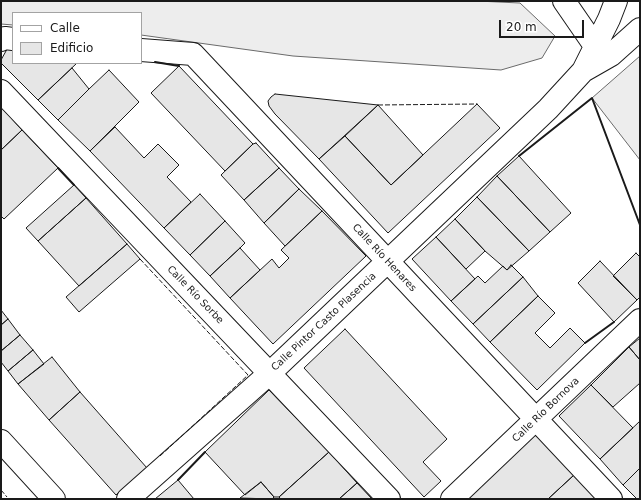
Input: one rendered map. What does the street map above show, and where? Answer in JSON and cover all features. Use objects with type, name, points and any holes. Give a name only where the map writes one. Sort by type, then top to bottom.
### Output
[{"type":"street","points":[[564,1],[595,46]]},
{"type":"street","name":"Calle Pintor Casto Plasencia","points":[[128,499],[270,373],[548,109],[583,71],[609,19],[616,1]]},
{"type":"street","name":"Calle Pintor Casto Plasencia","points":[[583,71],[611,55],[640,29]]},
{"type":"street","points":[[1,40],[5,38],[12,39]]},
{"type":"street","name":"Calle Río Henares","points":[[142,50],[193,54],[611,499]]},
{"type":"street","name":"Calle Río Sorbe","points":[[1,91],[389,499]]},
{"type":"street","name":"Calle Río Bornova","points":[[452,499],[640,320]]},
{"type":"street","points":[[1,441],[54,499]]},
{"type":"shaded area","points":[[1,1],[477,1],[520,3],[555,36],[542,58],[501,70],[293,56],[142,35],[142,12],[12,12],[12,25],[1,24]]},
{"type":"shaded area","points":[[640,56],[640,160],[592,98]]},
{"type":"building","points":[[12,42],[12,64],[76,64],[38,100],[1,63],[1,60]]},
{"type":"building","points":[[179,66],[253,144],[225,171],[151,93]]},
{"type":"building","points":[[72,68],[89,89],[58,120],[38,100]]},
{"type":"building","points":[[109,70],[139,102],[90,151],[58,120]]},
{"type":"building","points":[[275,94],[378,105],[319,159],[269,106],[268,101]]},
{"type":"building","points":[[477,104],[500,128],[388,233],[319,159],[345,136],[391,185]]},
{"type":"building","points":[[378,105],[423,155],[391,185],[345,136]]},
{"type":"building","points":[[1,107],[22,130],[1,150]]},
{"type":"building","points":[[115,127],[144,158],[158,144],[179,165],[167,177],[191,202],[164,228],[90,151]]},
{"type":"building","points":[[22,130],[58,168],[4,219],[1,216],[1,150]]},
{"type":"building","points":[[256,143],[279,168],[244,200],[221,175],[253,144]]},
{"type":"building","points":[[519,156],[571,213],[550,232],[497,176]]},
{"type":"building","points":[[279,168],[299,189],[264,223],[244,200]]},
{"type":"building","points":[[497,176],[550,232],[529,251],[477,197]]},
{"type":"building","points":[[74,185],[86,198],[38,241],[26,228]]},
{"type":"building","points":[[299,189],[322,211],[285,246],[264,223]]},
{"type":"building","points":[[200,194],[225,221],[190,255],[164,228]]},
{"type":"building","points":[[477,197],[529,251],[507,270],[485,251],[455,219]]},
{"type":"building","points":[[86,198],[127,244],[79,286],[38,241]]},
{"type":"building","points":[[322,211],[366,256],[273,344],[230,298],[272,259],[279,268],[289,258],[281,250]]},
{"type":"building","points":[[455,219],[485,251],[466,269],[436,237]]},
{"type":"building","points":[[225,221],[245,243],[210,276],[190,255]]},
{"type":"building","points":[[436,237],[475,279],[451,301],[412,259]]},
{"type":"building","points":[[127,244],[140,259],[79,312],[66,297]]},
{"type":"building","points":[[240,248],[260,270],[230,298],[210,276]]},
{"type":"building","points":[[636,253],[640,257],[640,297],[637,300],[613,276]]},
{"type":"building","points":[[600,261],[637,300],[614,322],[578,283]]},
{"type":"building","points":[[511,265],[523,277],[473,324],[451,301],[478,276],[485,283],[503,266],[507,270]]},
{"type":"building","points":[[523,277],[538,296],[490,342],[473,324]]},
{"type":"building","points":[[538,296],[555,313],[535,333],[550,348],[570,328],[585,343],[537,390],[490,342]]},
{"type":"building","points":[[1,310],[8,319],[1,325]]},
{"type":"building","points":[[8,319],[20,335],[1,351],[1,325]]},
{"type":"building","points":[[345,329],[447,439],[423,462],[441,481],[424,497],[304,368]]},
{"type":"building","points":[[20,335],[33,350],[8,371],[1,362],[1,351]]},
{"type":"building","points":[[640,338],[640,360],[629,347]]},
{"type":"building","points":[[629,347],[640,360],[640,383],[613,407],[591,385]]},
{"type":"building","points":[[33,350],[44,364],[18,384],[8,371]]},
{"type":"building","points":[[52,357],[80,392],[49,420],[18,384]]},
{"type":"building","points":[[591,385],[633,428],[600,459],[559,416]]},
{"type":"building","points":[[269,390],[329,452],[279,497],[274,497],[261,482],[245,495],[205,452]]},
{"type":"building","points":[[80,392],[147,468],[116,495],[49,420]]},
{"type":"building","points":[[640,421],[640,468],[623,485],[600,459]]},
{"type":"building","points":[[535,433],[574,475],[548,499],[465,499]]},
{"type":"building","points":[[329,452],[357,483],[339,499],[281,499],[279,497]]},
{"type":"building","points":[[640,468],[640,499],[637,499],[623,485]]},
{"type":"building","points":[[574,475],[597,499],[548,499]]},
{"type":"building","points":[[178,480],[194,499],[155,499]]},
{"type":"building","points":[[261,482],[274,497],[272,499],[240,498]]},
{"type":"building","points":[[357,483],[372,499],[339,499]]},
{"type":"fence","points":[[378,105],[477,104]]},
{"type":"fence","points":[[140,259],[248,375],[160,456]]},
{"type":"fence","points":[[1,490],[7,497]]},
{"type":"wall","points":[[155,62],[179,66]]},
{"type":"wall","points":[[519,156],[592,98],[640,225]]},
{"type":"wall","points":[[58,168],[74,185]]},
{"type":"wall","points":[[585,343],[614,322]]},
{"type":"wall","points":[[178,480],[205,452]]}]
